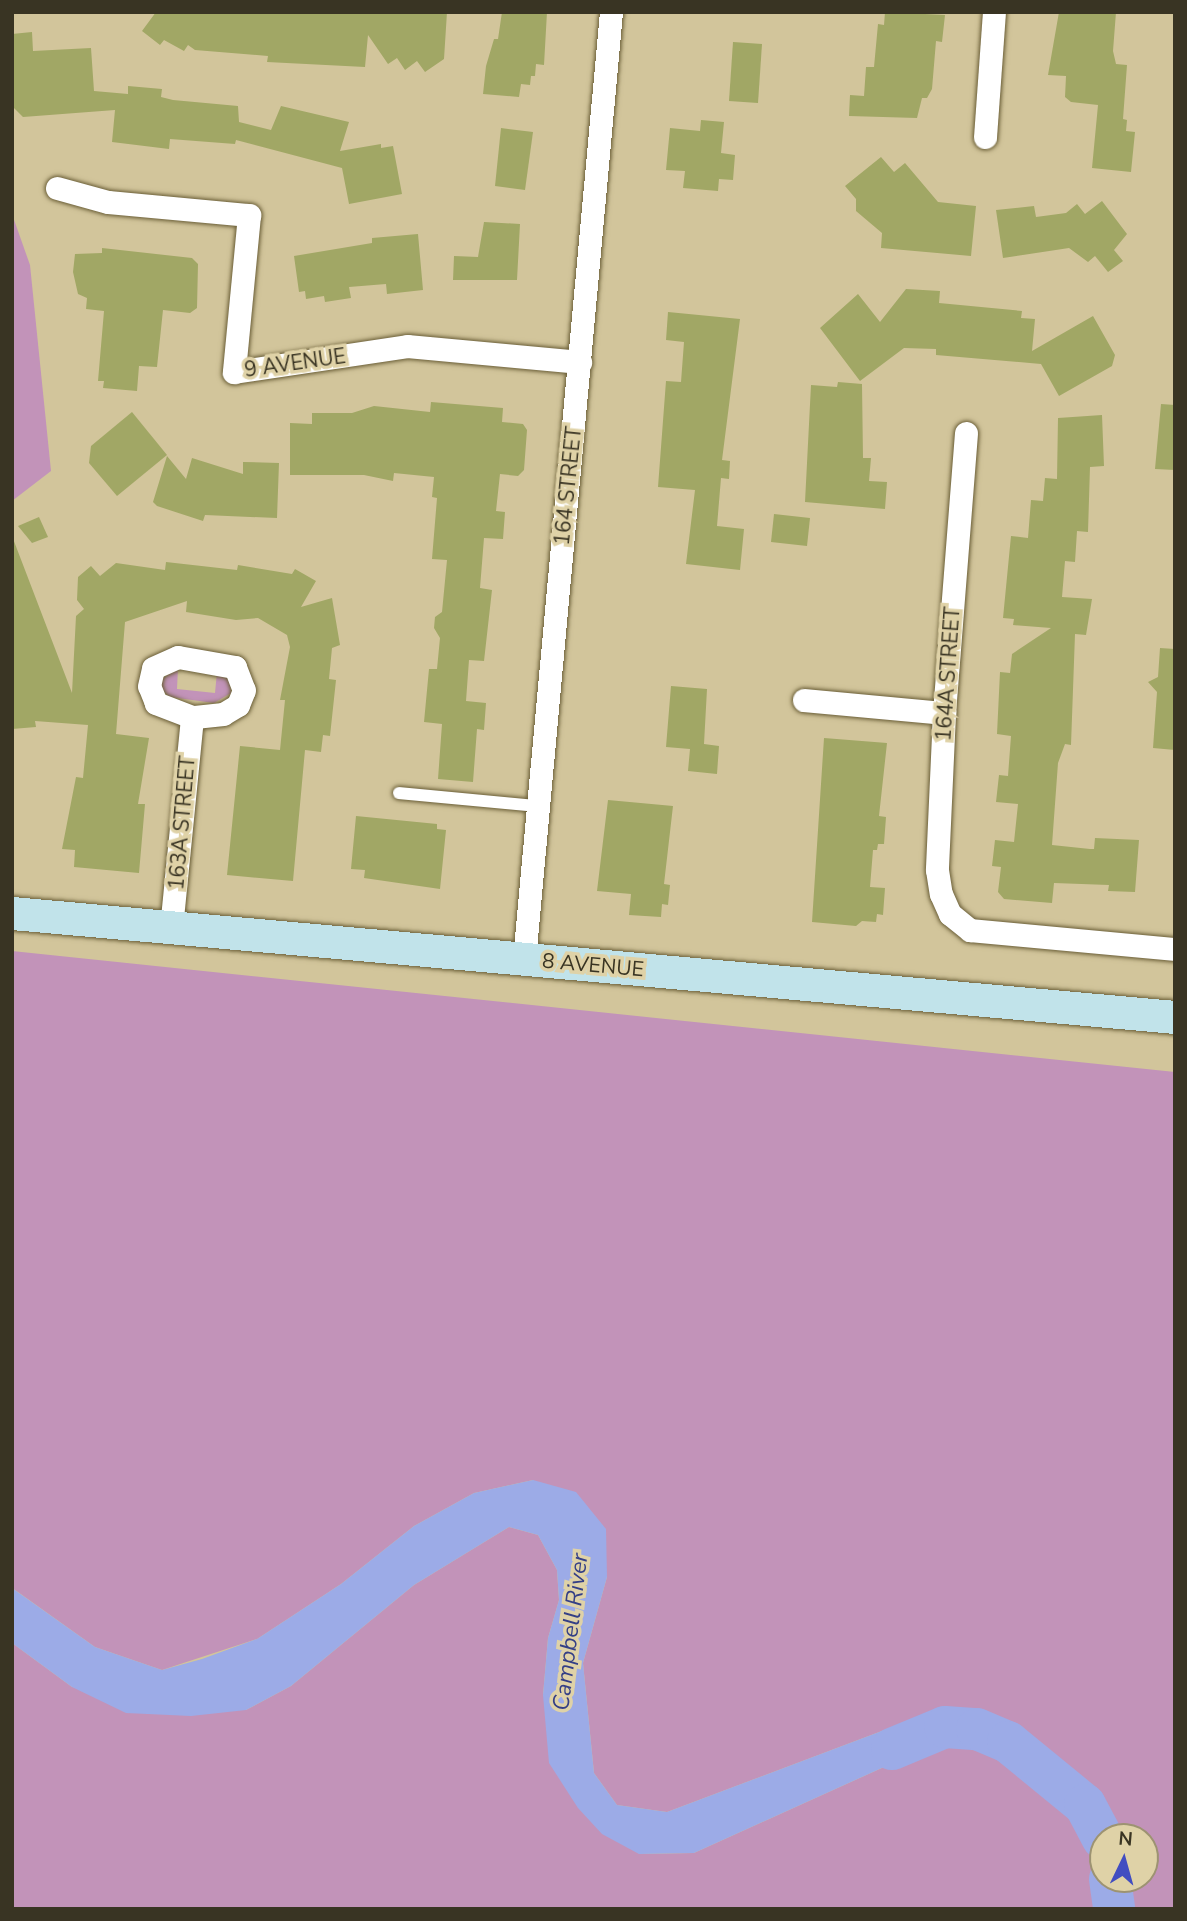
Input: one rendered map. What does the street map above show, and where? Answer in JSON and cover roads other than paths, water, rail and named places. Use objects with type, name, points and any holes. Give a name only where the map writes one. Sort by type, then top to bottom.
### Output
[{"type":"main road","name":"8 AVENUE","points":[[12,913],[1175,1017]]},
{"type":"street","name":"164 STREET","points":[[524,959],[611,12]]},
{"type":"street","points":[[985,136],[994,12]]},
{"type":"street","name":"9 AVENUE","points":[[57,188],[108,201],[248,215],[234,372],[407,346],[580,362]]},
{"type":"street","name":"164A STREET","points":[[966,433],[944,713],[937,870],[950,914],[970,930],[1175,949]]},
{"type":"street","points":[[804,700],[944,713]]},
{"type":"street","name":"163A STREET","points":[[171,928],[192,717]]},
{"type":"lane","points":[[399,793],[537,806]]},
{"type":"water","points":[[533,1480],[576,1492],[606,1529],[607,1577],[583,1663],[594,1773],[617,1805],[667,1812],[895,1726],[945,1727],[927,1753],[884,1767],[694,1853],[639,1854],[602,1834],[578,1808],[549,1763],[543,1695],[548,1638],[559,1600],[557,1570],[538,1535],[509,1527],[414,1585],[291,1686],[246,1710],[191,1716],[126,1713],[72,1687],[12,1643],[12,1588],[95,1647],[162,1670],[202,1659],[257,1639],[341,1584],[414,1526],[474,1493]]},
{"type":"waterway","name":"Campbell River","points":[[892,1749],[945,1727],[977,1729],[1008,1742],[1085,1805],[1095,1823]]},
{"type":"waterway","name":"Campbell River","points":[[1112,1893],[1114,1909]]}]
